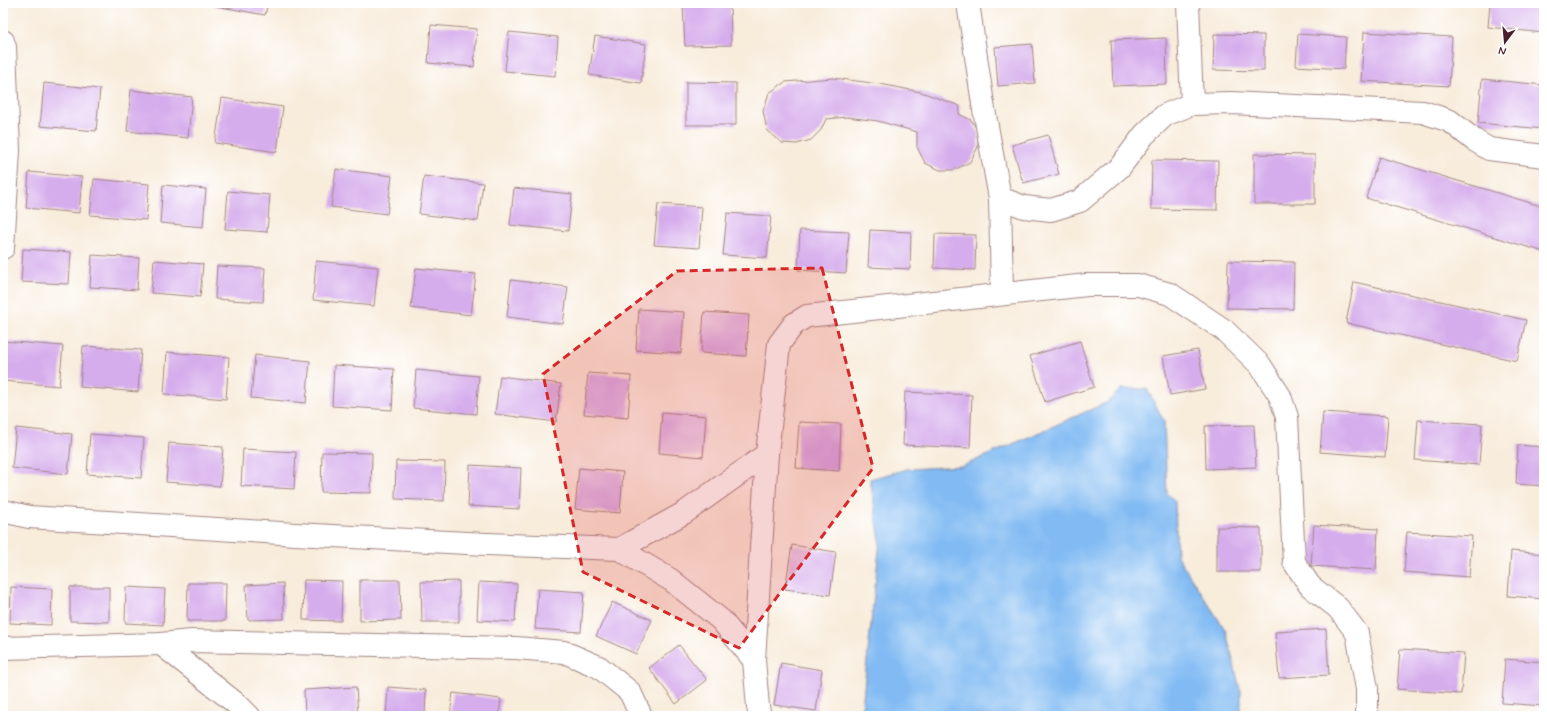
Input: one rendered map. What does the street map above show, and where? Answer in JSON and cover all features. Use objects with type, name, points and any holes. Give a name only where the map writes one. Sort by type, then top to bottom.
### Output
[{"type":"lane","points":[[968,3],[983,104],[1000,198],[1002,293]]},
{"type":"lane","points":[[1188,3],[1192,104]]},
{"type":"lane","points":[[3,248],[9,151],[4,44]]},
{"type":"lane","points":[[1000,198],[1024,207],[1051,210],[1080,201],[1120,167],[1144,135],[1165,116],[1192,104],[1231,103],[1423,112],[1450,121],[1474,140],[1489,149],[1544,156]]},
{"type":"lane","points":[[760,716],[754,660],[766,454],[779,344],[794,324],[807,316],[1002,293],[1087,285],[1138,285],[1170,294],[1224,330],[1260,365],[1280,396],[1287,417],[1294,562],[1310,586],[1338,608],[1357,633],[1367,689],[1367,716]]},
{"type":"lane","points":[[619,549],[684,513],[766,454]]},
{"type":"lane","points":[[3,512],[28,517],[295,534],[619,549],[671,580],[721,620],[754,660]]},
{"type":"lane","points":[[3,648],[161,644],[191,641],[516,648],[564,652],[599,667],[630,692],[641,716]]},
{"type":"lane","points":[[161,644],[238,705],[249,716]]},
{"type":"highlighted area","points":[[822,268],[873,468],[739,648],[583,572],[543,374],[677,271]]},
{"type":"water","points":[[1121,389],[1147,389],[1164,421],[1167,493],[1175,501],[1177,556],[1226,631],[1241,693],[1241,716],[861,716],[880,540],[870,479],[907,469],[963,466],[1108,402]]},
{"type":"building","points":[[216,3],[268,3],[265,15],[215,6]]},
{"type":"building","points":[[730,3],[731,45],[685,46],[683,6]]},
{"type":"building","points":[[1490,3],[1544,3],[1544,33],[1488,27]]},
{"type":"building","points":[[431,25],[477,29],[474,67],[428,63]]},
{"type":"building","points":[[509,32],[558,37],[555,76],[505,71]]},
{"type":"building","points":[[1364,32],[1452,37],[1449,86],[1361,81]]},
{"type":"building","points":[[1214,34],[1264,35],[1264,71],[1213,70]]},
{"type":"building","points":[[1298,34],[1346,37],[1344,69],[1296,66]]},
{"type":"building","points":[[595,36],[646,44],[641,83],[589,75]]},
{"type":"building","points":[[1166,38],[1167,84],[1113,86],[1111,40]]},
{"type":"building","points":[[1032,44],[1035,83],[998,86],[995,47]]},
{"type":"building","points":[[833,78],[880,84],[921,92],[960,106],[959,114],[971,120],[978,131],[978,147],[970,162],[954,170],[940,170],[925,163],[917,147],[917,132],[878,121],[847,117],[826,119],[821,130],[811,140],[797,144],[782,143],[767,130],[763,111],[769,93],[785,82]]},
{"type":"building","points":[[1482,79],[1544,85],[1544,129],[1478,123]]},
{"type":"building","points":[[686,82],[736,83],[736,125],[686,125]]},
{"type":"building","points":[[44,83],[100,89],[96,131],[40,126]]},
{"type":"building","points":[[131,90],[192,97],[188,138],[127,131]]},
{"type":"building","points":[[222,98],[283,107],[277,152],[215,143]]},
{"type":"building","points":[[1048,135],[1059,174],[1023,183],[1012,145]]},
{"type":"building","points":[[1254,154],[1315,155],[1315,204],[1254,204]]},
{"type":"building","points":[[1379,157],[1544,207],[1544,252],[1366,198]]},
{"type":"building","points":[[1152,160],[1218,161],[1217,210],[1151,209]]},
{"type":"building","points":[[336,169],[392,176],[387,214],[331,207]]},
{"type":"building","points":[[29,172],[82,177],[79,213],[26,208]]},
{"type":"building","points":[[424,176],[483,183],[478,221],[419,214]]},
{"type":"building","points":[[94,179],[149,184],[146,220],[90,215]]},
{"type":"building","points":[[163,185],[206,189],[203,227],[160,223]]},
{"type":"building","points":[[514,188],[572,194],[568,231],[510,225]]},
{"type":"building","points":[[228,191],[270,195],[267,232],[225,229]]},
{"type":"building","points":[[658,204],[702,207],[699,248],[654,245]]},
{"type":"building","points":[[727,213],[771,216],[767,258],[723,255]]},
{"type":"building","points":[[800,230],[849,232],[846,273],[798,270]]},
{"type":"building","points":[[870,230],[911,232],[910,269],[868,267]]},
{"type":"building","points":[[935,234],[976,235],[975,270],[934,268]]},
{"type":"building","points":[[23,249],[71,252],[69,284],[21,282]]},
{"type":"building","points":[[92,255],[139,258],[137,290],[90,287]]},
{"type":"building","points":[[154,260],[203,264],[200,297],[151,293]]},
{"type":"building","points":[[316,261],[378,267],[374,306],[313,300]]},
{"type":"building","points":[[1228,261],[1294,262],[1293,309],[1227,308]]},
{"type":"building","points":[[217,266],[265,268],[263,302],[215,299]]},
{"type":"building","points":[[416,268],[476,274],[471,315],[411,308]]},
{"type":"building","points":[[511,280],[568,287],[563,324],[507,317]]},
{"type":"building","points":[[1354,282],[1526,320],[1517,361],[1346,323]]},
{"type":"building","points":[[639,309],[684,312],[681,353],[636,350]]},
{"type":"building","points":[[704,312],[749,315],[746,356],[701,353]]},
{"type":"building","points":[[3,341],[63,346],[59,386],[3,381]]},
{"type":"building","points":[[1080,341],[1094,387],[1045,402],[1030,356]]},
{"type":"building","points":[[83,346],[141,350],[138,392],[80,387]]},
{"type":"building","points":[[1198,350],[1205,389],[1170,395],[1163,356]]},
{"type":"building","points":[[167,352],[229,357],[226,399],[164,394]]},
{"type":"building","points":[[255,355],[310,361],[306,403],[251,398]]},
{"type":"building","points":[[334,365],[394,369],[392,410],[332,406]]},
{"type":"building","points":[[416,370],[479,376],[476,414],[413,408]]},
{"type":"building","points":[[588,373],[631,376],[628,418],[584,414]]},
{"type":"building","points":[[500,376],[561,384],[556,422],[495,414]]},
{"type":"building","points":[[905,392],[972,395],[970,448],[903,445]]},
{"type":"building","points":[[662,412],[706,416],[703,457],[659,453]]},
{"type":"building","points":[[1323,412],[1388,416],[1385,457],[1320,452]]},
{"type":"building","points":[[1418,420],[1482,424],[1479,465],[1415,460]]},
{"type":"building","points":[[799,422],[841,424],[839,471],[796,468]]},
{"type":"building","points":[[1254,425],[1256,467],[1206,469],[1205,426]]},
{"type":"building","points":[[16,428],[72,434],[68,474],[12,468]]},
{"type":"building","points":[[90,434],[144,438],[141,478],[87,474]]},
{"type":"building","points":[[169,443],[223,447],[220,486],[166,482]]},
{"type":"building","points":[[1518,445],[1544,447],[1544,486],[1516,484]]},
{"type":"building","points":[[243,449],[296,452],[294,489],[241,486]]},
{"type":"building","points":[[322,452],[372,453],[371,493],[321,492]]},
{"type":"building","points":[[396,461],[445,462],[444,501],[395,499]]},
{"type":"building","points":[[470,465],[521,468],[519,509],[468,506]]},
{"type":"building","points":[[579,468],[623,472],[620,513],[575,509]]},
{"type":"building","points":[[1314,525],[1378,529],[1376,570],[1311,566]]},
{"type":"building","points":[[1217,527],[1261,528],[1261,572],[1217,572]]},
{"type":"building","points":[[1407,532],[1472,536],[1469,577],[1404,572]]},
{"type":"building","points":[[792,545],[836,552],[830,595],[785,589]]},
{"type":"building","points":[[1511,551],[1544,554],[1544,599],[1508,596]]},
{"type":"building","points":[[304,580],[342,581],[341,621],[303,620]]},
{"type":"building","points":[[360,580],[400,580],[401,620],[360,621]]},
{"type":"building","points":[[459,581],[459,622],[422,622],[421,582]]},
{"type":"building","points":[[479,582],[517,584],[515,622],[477,620]]},
{"type":"building","points":[[188,583],[226,583],[225,621],[187,621]]},
{"type":"building","points":[[283,583],[284,619],[248,620],[246,585]]},
{"type":"building","points":[[11,587],[52,589],[51,625],[10,623]]},
{"type":"building","points":[[70,587],[109,587],[109,622],[70,621]]},
{"type":"building","points":[[126,587],[165,589],[163,625],[125,623]]},
{"type":"building","points":[[538,589],[584,592],[581,632],[535,629]]},
{"type":"building","points":[[612,602],[652,620],[636,654],[596,636]]},
{"type":"building","points":[[1326,629],[1329,675],[1279,678],[1275,632]]},
{"type":"building","points":[[679,645],[707,680],[676,704],[649,668]]},
{"type":"building","points":[[1400,649],[1464,653],[1461,694],[1397,689]]},
{"type":"building","points":[[1505,659],[1544,662],[1544,706],[1502,703]]},
{"type":"building","points":[[781,663],[822,670],[816,711],[774,705]]},
{"type":"building","points":[[356,687],[358,716],[305,716],[304,690]]},
{"type":"building","points":[[388,687],[426,690],[425,716],[386,716]]},
{"type":"building","points":[[453,693],[501,699],[499,716],[450,716]]},
{"type":"building","points":[[3,714],[15,715],[15,716],[3,716]]}]
